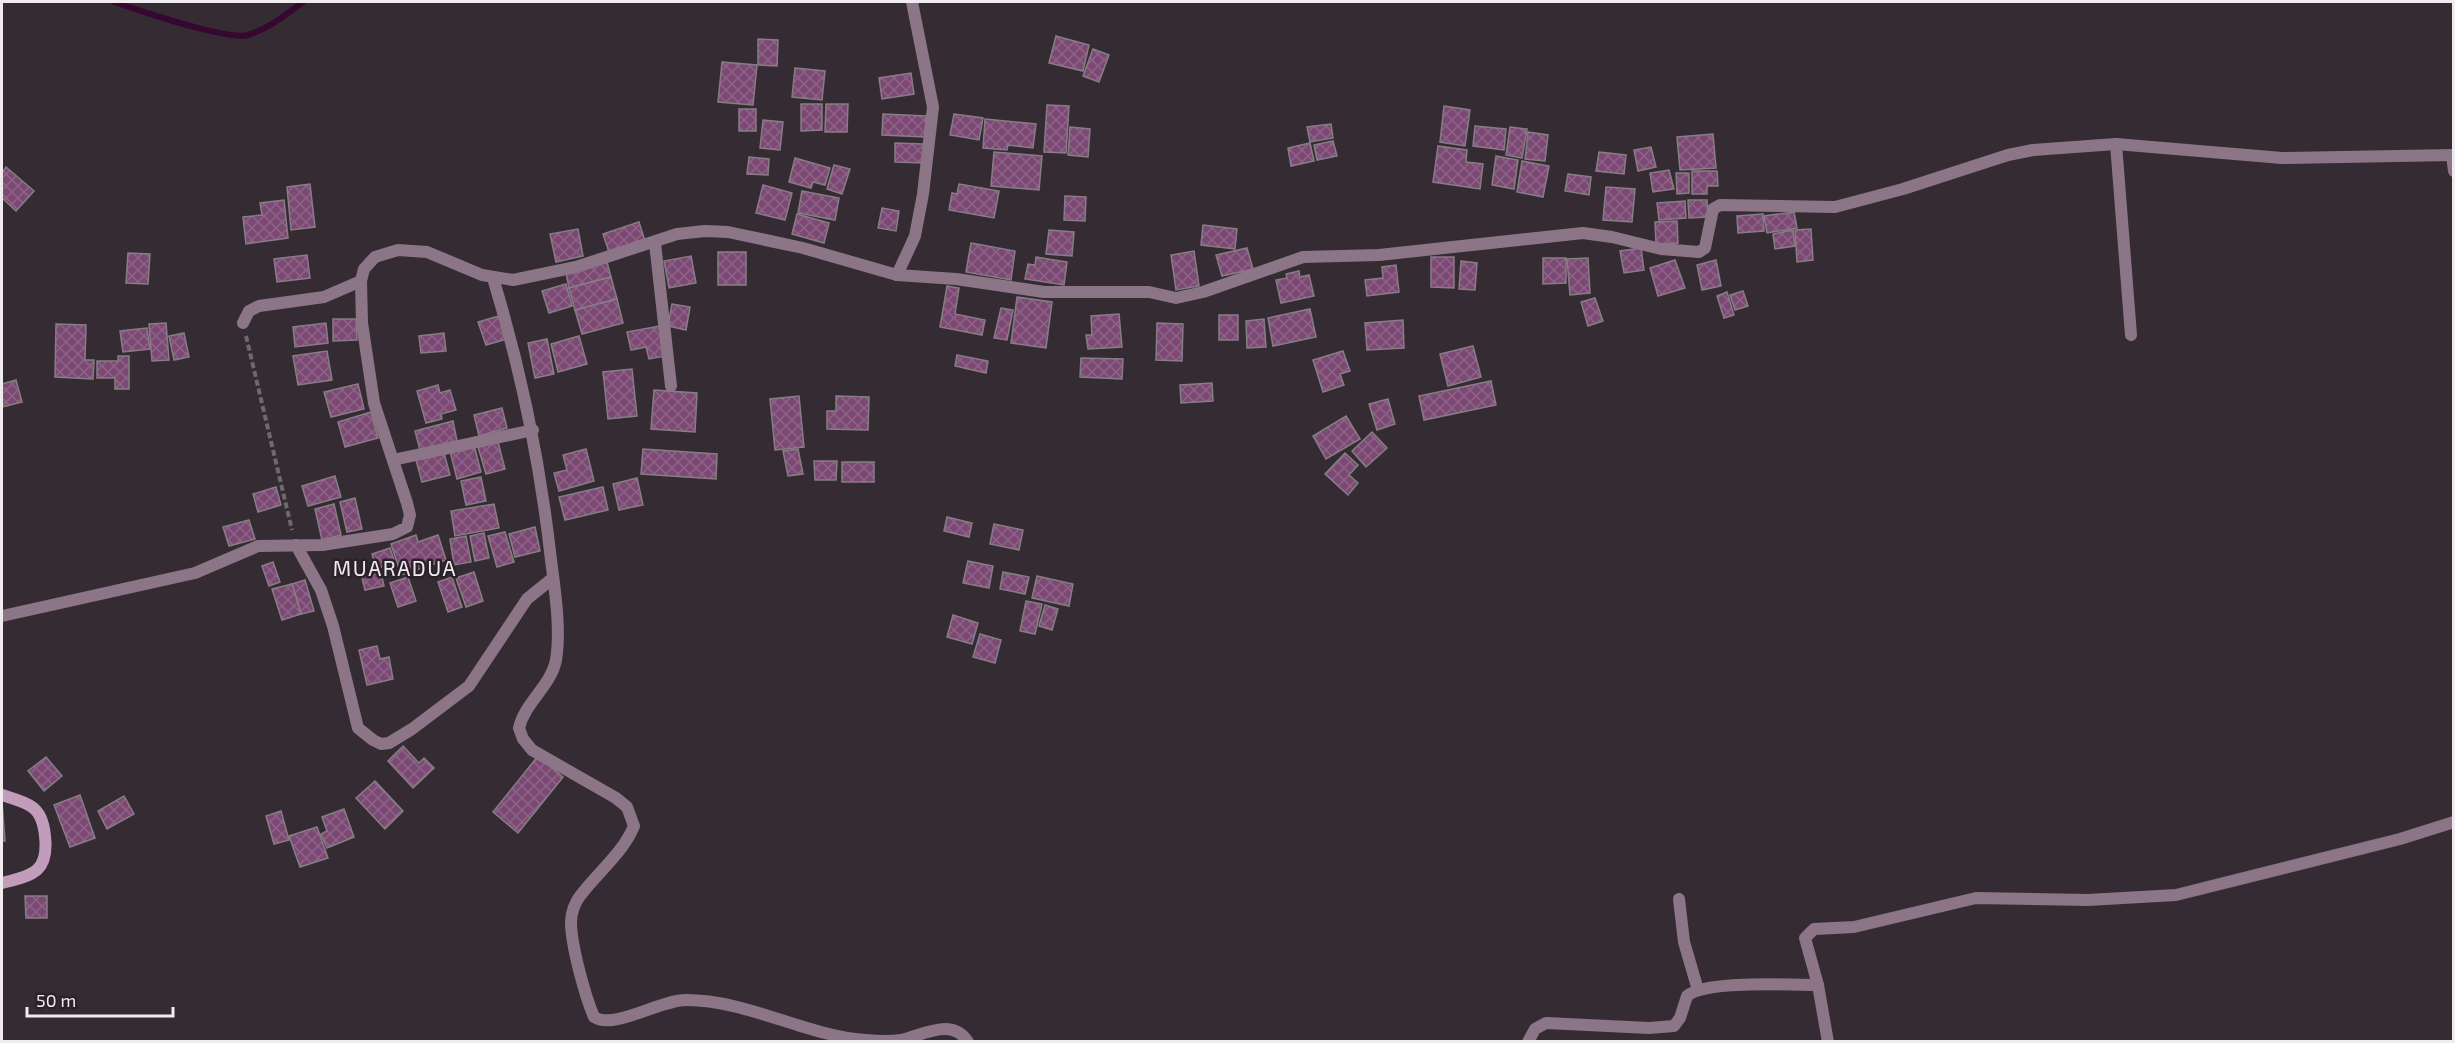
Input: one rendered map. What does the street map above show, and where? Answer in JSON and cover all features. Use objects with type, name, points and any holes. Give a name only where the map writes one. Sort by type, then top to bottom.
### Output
[{"type":"street","points":[[897,275],[915,236],[923,194],[933,107],[912,2]]},
{"type":"street","points":[[2115,144],[2131,335]]},
{"type":"street","points":[[2,616],[195,573],[258,546],[322,545],[393,534],[407,527],[410,515],[378,418],[370,384],[362,322],[361,281],[364,269],[375,257],[398,250],[412,249],[447,259],[493,278],[526,279],[576,267],[677,234],[705,231],[728,232],[802,248],[897,275],[956,279],[1044,292],[1149,292],[1176,298],[1203,292],[1303,257],[1379,255],[1583,233],[1612,237],[1641,246],[1699,252],[1705,248],[1713,209],[1720,205],[1835,207],[1874,198],[2032,150],[2115,144],[2282,158],[2453,155],[2454,171]]},
{"type":"street","points":[[655,243],[671,386]]},
{"type":"street","points":[[493,278],[516,354],[533,430],[553,578],[557,640],[554,668],[526,708],[519,728],[523,739],[532,750],[627,807],[634,826],[615,856],[579,897],[573,909],[571,921],[573,937],[594,1017],[608,1022],[668,1002],[704,1001],[731,1005],[833,1036],[891,1041],[950,1028],[960,1031],[968,1041]]},
{"type":"street","points":[[243,323],[249,311],[259,306],[324,297],[361,281]]},
{"type":"street","points":[[393,460],[533,430]]},
{"type":"street","points":[[296,546],[321,590],[333,626],[358,728],[365,736],[381,744],[389,743],[412,729],[469,686],[527,599],[553,578]]},
{"type":"street","points":[[2,795],[32,806],[37,812],[44,830],[47,852],[44,863],[34,872],[2,883]]},
{"type":"street","points":[[1828,1041],[1818,985],[1805,938],[1814,929],[1854,927],[1976,898],[2088,900],[2176,895],[2400,839],[2454,822]]},
{"type":"street","points":[[1679,899],[1684,942],[1698,990]]},
{"type":"street","points":[[1528,1041],[1535,1029],[1546,1023],[1649,1028],[1674,1026],[1680,1018],[1687,996],[1698,990],[1754,985],[1818,985]]},
{"type":"path","points":[[243,323],[296,546]]},
{"type":"building","points":[[1056,36],[1089,45],[1083,71],[1049,63]]},
{"type":"building","points":[[758,39],[778,40],[777,66],[758,65]]},
{"type":"building","points":[[1093,49],[1109,55],[1099,82],[1083,76]]},
{"type":"building","points":[[722,62],[757,65],[753,105],[718,102]]},
{"type":"building","points":[[795,68],[825,71],[822,100],[792,97]]},
{"type":"building","points":[[911,73],[914,94],[882,99],[879,78]]},
{"type":"building","points":[[801,104],[822,104],[822,130],[801,131]]},
{"type":"building","points":[[826,104],[848,104],[847,132],[825,132]]},
{"type":"building","points":[[1047,105],[1069,106],[1066,153],[1044,152]]},
{"type":"building","points":[[1444,106],[1470,110],[1465,146],[1440,142]]},
{"type":"building","points":[[739,109],[756,109],[756,131],[739,131]]},
{"type":"building","points":[[883,114],[926,116],[925,137],[882,135]]},
{"type":"building","points":[[954,114],[983,118],[979,140],[950,135]]},
{"type":"building","points":[[985,119],[1036,124],[1033,148],[1008,145],[1007,150],[983,148]]},
{"type":"building","points":[[763,120],[783,122],[780,150],[760,148]]},
{"type":"building","points":[[1331,124],[1333,138],[1310,142],[1307,127]]},
{"type":"building","points":[[1475,126],[1506,129],[1504,150],[1473,146]]},
{"type":"building","points":[[1070,127],[1090,129],[1088,157],[1068,155]]},
{"type":"building","points":[[1510,127],[1527,129],[1522,158],[1506,155]]},
{"type":"building","points":[[1528,132],[1548,135],[1545,161],[1525,159]]},
{"type":"building","points":[[1713,134],[1716,168],[1680,170],[1677,137]]},
{"type":"building","points":[[1333,141],[1337,156],[1317,160],[1314,145]]},
{"type":"building","points":[[895,143],[923,144],[923,163],[895,162]]},
{"type":"building","points":[[1310,143],[1314,161],[1291,166],[1288,148]]},
{"type":"building","points":[[1438,146],[1467,150],[1466,162],[1483,164],[1480,189],[1433,182]]},
{"type":"building","points":[[1651,147],[1656,167],[1638,171],[1634,150]]},
{"type":"building","points":[[994,152],[1042,156],[1039,190],[991,186]]},
{"type":"building","points":[[1599,152],[1626,155],[1624,174],[1596,171]]},
{"type":"building","points":[[1496,156],[1518,160],[1514,189],[1492,185]]},
{"type":"building","points":[[749,157],[769,159],[768,175],[747,174]]},
{"type":"building","points":[[795,158],[830,168],[825,185],[813,182],[811,188],[789,182]]},
{"type":"building","points":[[1522,161],[1549,166],[1543,197],[1517,192]]},
{"type":"building","points":[[834,165],[850,169],[842,194],[827,189]]},
{"type":"building","points":[[6,167],[34,191],[16,211],[2,198],[2,173]]},
{"type":"building","points":[[1669,170],[1674,189],[1653,192],[1650,173]]},
{"type":"building","points":[[1692,171],[1717,171],[1718,186],[1707,186],[1707,194],[1692,194]]},
{"type":"building","points":[[1676,173],[1689,173],[1689,193],[1677,194]]},
{"type":"building","points":[[1568,174],[1591,177],[1589,195],[1565,191]]},
{"type":"building","points":[[310,184],[315,227],[291,230],[287,187]]},
{"type":"building","points":[[959,184],[999,191],[994,218],[949,210],[952,193],[957,194]]},
{"type":"building","points":[[763,185],[792,193],[785,220],[756,213]]},
{"type":"building","points":[[1606,187],[1635,189],[1632,222],[1603,220]]},
{"type":"building","points":[[802,191],[839,198],[835,220],[798,213]]},
{"type":"building","points":[[1065,196],[1086,197],[1085,221],[1064,220]]},
{"type":"building","points":[[284,200],[288,238],[246,244],[243,217],[262,215],[260,203]]},
{"type":"building","points":[[1688,200],[1707,200],[1708,217],[1689,218]]},
{"type":"building","points":[[1685,201],[1686,218],[1659,220],[1657,203]]},
{"type":"building","points":[[882,208],[899,211],[896,231],[878,228]]},
{"type":"building","points":[[1794,212],[1797,228],[1767,233],[1764,216]]},
{"type":"building","points":[[797,214],[829,223],[824,243],[792,234]]},
{"type":"building","points":[[1763,214],[1764,231],[1738,233],[1737,216]]},
{"type":"building","points":[[1677,221],[1678,243],[1656,244],[1655,222]]},
{"type":"building","points":[[639,222],[645,241],[609,252],[603,234]]},
{"type":"building","points":[[1203,225],[1237,229],[1235,249],[1201,245]]},
{"type":"building","points":[[578,229],[583,256],[556,262],[550,234]]},
{"type":"building","points":[[1811,229],[1813,260],[1797,262],[1795,230]]},
{"type":"building","points":[[1049,230],[1074,232],[1072,256],[1046,254]]},
{"type":"building","points":[[1793,230],[1795,246],[1775,249],[1773,234]]},
{"type":"building","points":[[971,243],[1015,251],[1011,280],[966,272]]},
{"type":"building","points":[[1247,248],[1253,269],[1222,276],[1216,255]]},
{"type":"building","points":[[1641,248],[1644,270],[1624,273],[1620,251]]},
{"type":"building","points":[[1194,251],[1199,286],[1176,290],[1171,255]]},
{"type":"building","points":[[718,252],[746,252],[746,285],[718,285]]},
{"type":"building","points":[[128,253],[150,254],[148,284],[126,283]]},
{"type":"building","points":[[307,255],[310,278],[277,282],[274,259]]},
{"type":"building","points":[[691,256],[696,283],[669,288],[664,261]]},
{"type":"building","points":[[1036,257],[1067,262],[1064,285],[1025,279],[1028,264],[1035,265]]},
{"type":"building","points":[[1431,257],[1454,257],[1454,288],[1431,287]]},
{"type":"building","points":[[1543,258],[1566,258],[1566,283],[1543,284]]},
{"type":"building","points":[[1588,258],[1590,293],[1570,295],[1567,259]]},
{"type":"building","points":[[1675,260],[1685,288],[1658,296],[1650,268]]},
{"type":"building","points":[[1716,260],[1721,286],[1702,290],[1697,265]]},
{"type":"building","points":[[1461,261],[1477,263],[1475,290],[1459,289]]},
{"type":"building","points":[[607,262],[611,277],[569,288],[566,273]]},
{"type":"building","points":[[1396,265],[1399,292],[1367,296],[1365,280],[1383,278],[1382,267]]},
{"type":"building","points":[[1299,271],[1300,277],[1309,275],[1314,296],[1281,303],[1276,280],[1287,278],[1286,274]]},
{"type":"building","points":[[611,277],[617,299],[575,310],[569,288]]},
{"type":"building","points":[[566,284],[572,306],[549,313],[542,291]]},
{"type":"building","points":[[947,286],[959,288],[955,314],[985,320],[982,335],[940,327]]},
{"type":"building","points":[[1743,291],[1748,306],[1735,310],[1730,295]]},
{"type":"building","points":[[1727,292],[1734,315],[1724,318],[1717,296]]},
{"type":"building","points":[[1017,297],[1052,302],[1046,348],[1011,343]]},
{"type":"building","points":[[1595,298],[1603,321],[1588,326],[1581,302]]},
{"type":"building","points":[[617,299],[623,323],[582,334],[575,310]]},
{"type":"building","points":[[672,304],[690,307],[686,330],[668,326]]},
{"type":"building","points":[[1001,308],[1013,310],[1007,340],[994,338]]},
{"type":"building","points":[[1310,309],[1316,337],[1273,346],[1268,318]]},
{"type":"building","points":[[1119,314],[1122,347],[1088,349],[1086,335],[1092,335],[1091,316]]},
{"type":"building","points":[[1219,315],[1238,315],[1238,340],[1219,340]]},
{"type":"building","points":[[499,316],[507,339],[486,345],[478,322]]},
{"type":"building","points":[[333,319],[356,319],[357,340],[333,341]]},
{"type":"building","points":[[1264,319],[1266,347],[1247,348],[1246,321]]},
{"type":"building","points":[[1403,320],[1404,348],[1367,350],[1365,323]]},
{"type":"building","points":[[166,323],[169,360],[152,361],[149,324]]},
{"type":"building","points":[[326,323],[328,343],[295,347],[293,327]]},
{"type":"building","points":[[1157,323],[1183,324],[1182,361],[1156,360]]},
{"type":"building","points":[[56,324],[86,325],[85,360],[94,360],[93,379],[55,377]]},
{"type":"building","points":[[659,326],[665,356],[649,359],[646,347],[631,350],[627,332]]},
{"type":"building","points":[[147,328],[150,349],[123,352],[120,331]]},
{"type":"building","points":[[184,333],[189,357],[174,360],[169,336]]},
{"type":"building","points":[[444,333],[446,351],[421,353],[419,336]]},
{"type":"building","points":[[579,336],[587,364],[558,372],[551,344]]},
{"type":"building","points":[[547,339],[554,374],[535,378],[528,343]]},
{"type":"building","points":[[1473,346],[1481,377],[1448,386],[1440,354]]},
{"type":"building","points":[[327,351],[332,380],[298,385],[293,356]]},
{"type":"building","points":[[1343,351],[1350,371],[1340,374],[1344,385],[1323,392],[1313,360]]},
{"type":"building","points":[[957,355],[988,361],[986,373],[955,366]]},
{"type":"building","points":[[118,356],[129,356],[129,389],[115,389],[115,378],[97,378],[97,361],[118,361]]},
{"type":"building","points":[[1081,358],[1123,359],[1122,379],[1080,377]]},
{"type":"building","points":[[632,369],[637,416],[608,419],[603,372]]},
{"type":"building","points":[[16,380],[22,402],[2,407],[2,384]]},
{"type":"building","points":[[1491,381],[1496,405],[1424,420],[1419,396]]},
{"type":"building","points":[[1212,383],[1213,401],[1181,403],[1180,385]]},
{"type":"building","points":[[358,384],[364,409],[331,417],[324,392]]},
{"type":"building","points":[[438,385],[440,393],[450,390],[456,410],[441,414],[442,419],[426,423],[417,391]]},
{"type":"building","points":[[654,390],[697,393],[695,432],[651,429]]},
{"type":"building","points":[[799,396],[804,447],[775,450],[770,399]]},
{"type":"building","points":[[836,396],[869,397],[868,430],[827,429],[827,411],[836,411]]},
{"type":"building","points":[[1388,399],[1395,424],[1377,430],[1369,404]]},
{"type":"building","points":[[502,408],[507,428],[479,436],[474,415]]},
{"type":"building","points":[[371,412],[378,438],[345,447],[338,422]]},
{"type":"building","points":[[1346,416],[1360,439],[1326,459],[1313,436]]},
{"type":"building","points":[[453,421],[457,441],[420,450],[415,431]]},
{"type":"building","points":[[1372,432],[1387,448],[1366,467],[1352,451]]},
{"type":"building","points":[[498,442],[505,469],[486,474],[478,447]]},
{"type":"building","points":[[474,445],[481,472],[457,479],[450,451]]},
{"type":"building","points":[[586,449],[594,481],[559,491],[554,473],[567,470],[563,455]]},
{"type":"building","points":[[643,449],[717,454],[716,479],[641,474]]},
{"type":"building","points":[[798,449],[803,474],[788,476],[783,451]]},
{"type":"building","points":[[444,453],[450,475],[422,482],[416,460]]},
{"type":"building","points":[[1345,453],[1358,465],[1349,475],[1358,483],[1348,495],[1325,474]]},
{"type":"building","points":[[814,461],[837,461],[836,480],[815,480]]},
{"type":"building","points":[[842,462],[874,462],[874,482],[842,482]]},
{"type":"building","points":[[335,476],[341,497],[308,506],[302,486]]},
{"type":"building","points":[[481,477],[486,501],[466,505],[461,481]]},
{"type":"building","points":[[637,478],[643,505],[619,510],[613,484]]},
{"type":"building","points":[[276,487],[281,505],[258,512],[253,494]]},
{"type":"building","points":[[603,487],[608,510],[565,520],[559,497]]},
{"type":"building","points":[[355,498],[362,529],[347,532],[340,502]]},
{"type":"building","points":[[334,504],[341,535],[322,540],[315,509]]},
{"type":"building","points":[[494,504],[499,528],[455,536],[451,511]]},
{"type":"building","points":[[947,517],[972,523],[969,537],[944,531]]},
{"type":"building","points":[[249,520],[255,539],[229,546],[223,527]]},
{"type":"building","points":[[994,524],[1023,530],[1019,550],[990,544]]},
{"type":"building","points":[[535,527],[540,551],[515,557],[509,534]]},
{"type":"building","points":[[505,532],[514,562],[497,567],[488,536]]},
{"type":"building","points":[[484,533],[489,558],[475,561],[470,536]]},
{"type":"building","points":[[416,535],[418,542],[438,535],[446,560],[401,575],[391,544]]},
{"type":"building","points":[[466,536],[471,562],[454,565],[450,539]]},
{"type":"building","points":[[390,548],[395,563],[376,569],[372,554]]},
{"type":"building","points":[[968,561],[993,566],[989,588],[963,583]]},
{"type":"building","points":[[273,562],[280,582],[269,586],[262,566]]},
{"type":"building","points":[[380,569],[384,586],[365,590],[361,574]]},
{"type":"building","points":[[474,572],[483,601],[466,607],[456,578]]},
{"type":"building","points":[[1003,572],[1029,577],[1025,594],[1000,589]]},
{"type":"building","points":[[1037,576],[1073,584],[1069,606],[1032,598]]},
{"type":"building","points":[[408,577],[416,601],[398,607],[390,583]]},
{"type":"building","points":[[452,577],[462,607],[448,612],[438,582]]},
{"type":"building","points":[[305,580],[314,611],[301,614],[292,584]]},
{"type":"building","points":[[292,584],[301,614],[282,620],[272,589]]},
{"type":"building","points":[[1026,601],[1042,604],[1035,634],[1020,631]]},
{"type":"building","points":[[1045,605],[1058,609],[1052,630],[1039,626]]},
{"type":"building","points":[[953,615],[978,623],[972,644],[947,637]]},
{"type":"building","points":[[980,634],[1001,640],[995,663],[973,657]]},
{"type":"building","points":[[377,646],[380,659],[389,657],[393,679],[367,685],[359,650]]},
{"type":"building","points":[[403,746],[419,763],[424,758],[434,768],[413,788],[388,761]]},
{"type":"building","points":[[538,756],[563,777],[518,833],[493,812]]},
{"type":"building","points":[[46,757],[62,776],[44,791],[28,771]]},
{"type":"building","points":[[375,781],[403,811],[385,829],[356,798]]},
{"type":"building","points":[[80,795],[95,838],[70,847],[54,805]]},
{"type":"building","points":[[124,796],[134,814],[107,829],[98,811]]},
{"type":"building","points":[[2,802],[5,841],[2,841]]},
{"type":"building","points":[[344,809],[354,837],[327,848],[321,834],[327,831],[322,817]]},
{"type":"building","points":[[281,811],[289,840],[274,844],[266,816]]},
{"type":"building","points":[[317,827],[328,858],[300,867],[289,836]]},
{"type":"building","points":[[25,896],[47,896],[47,918],[26,918]]},
{"type":"waterway","points":[[114,2],[182,24],[237,36],[248,35],[263,29],[303,2]]},
{"type":"district","name":"MUARADUA","points":[[395,569]]}]
